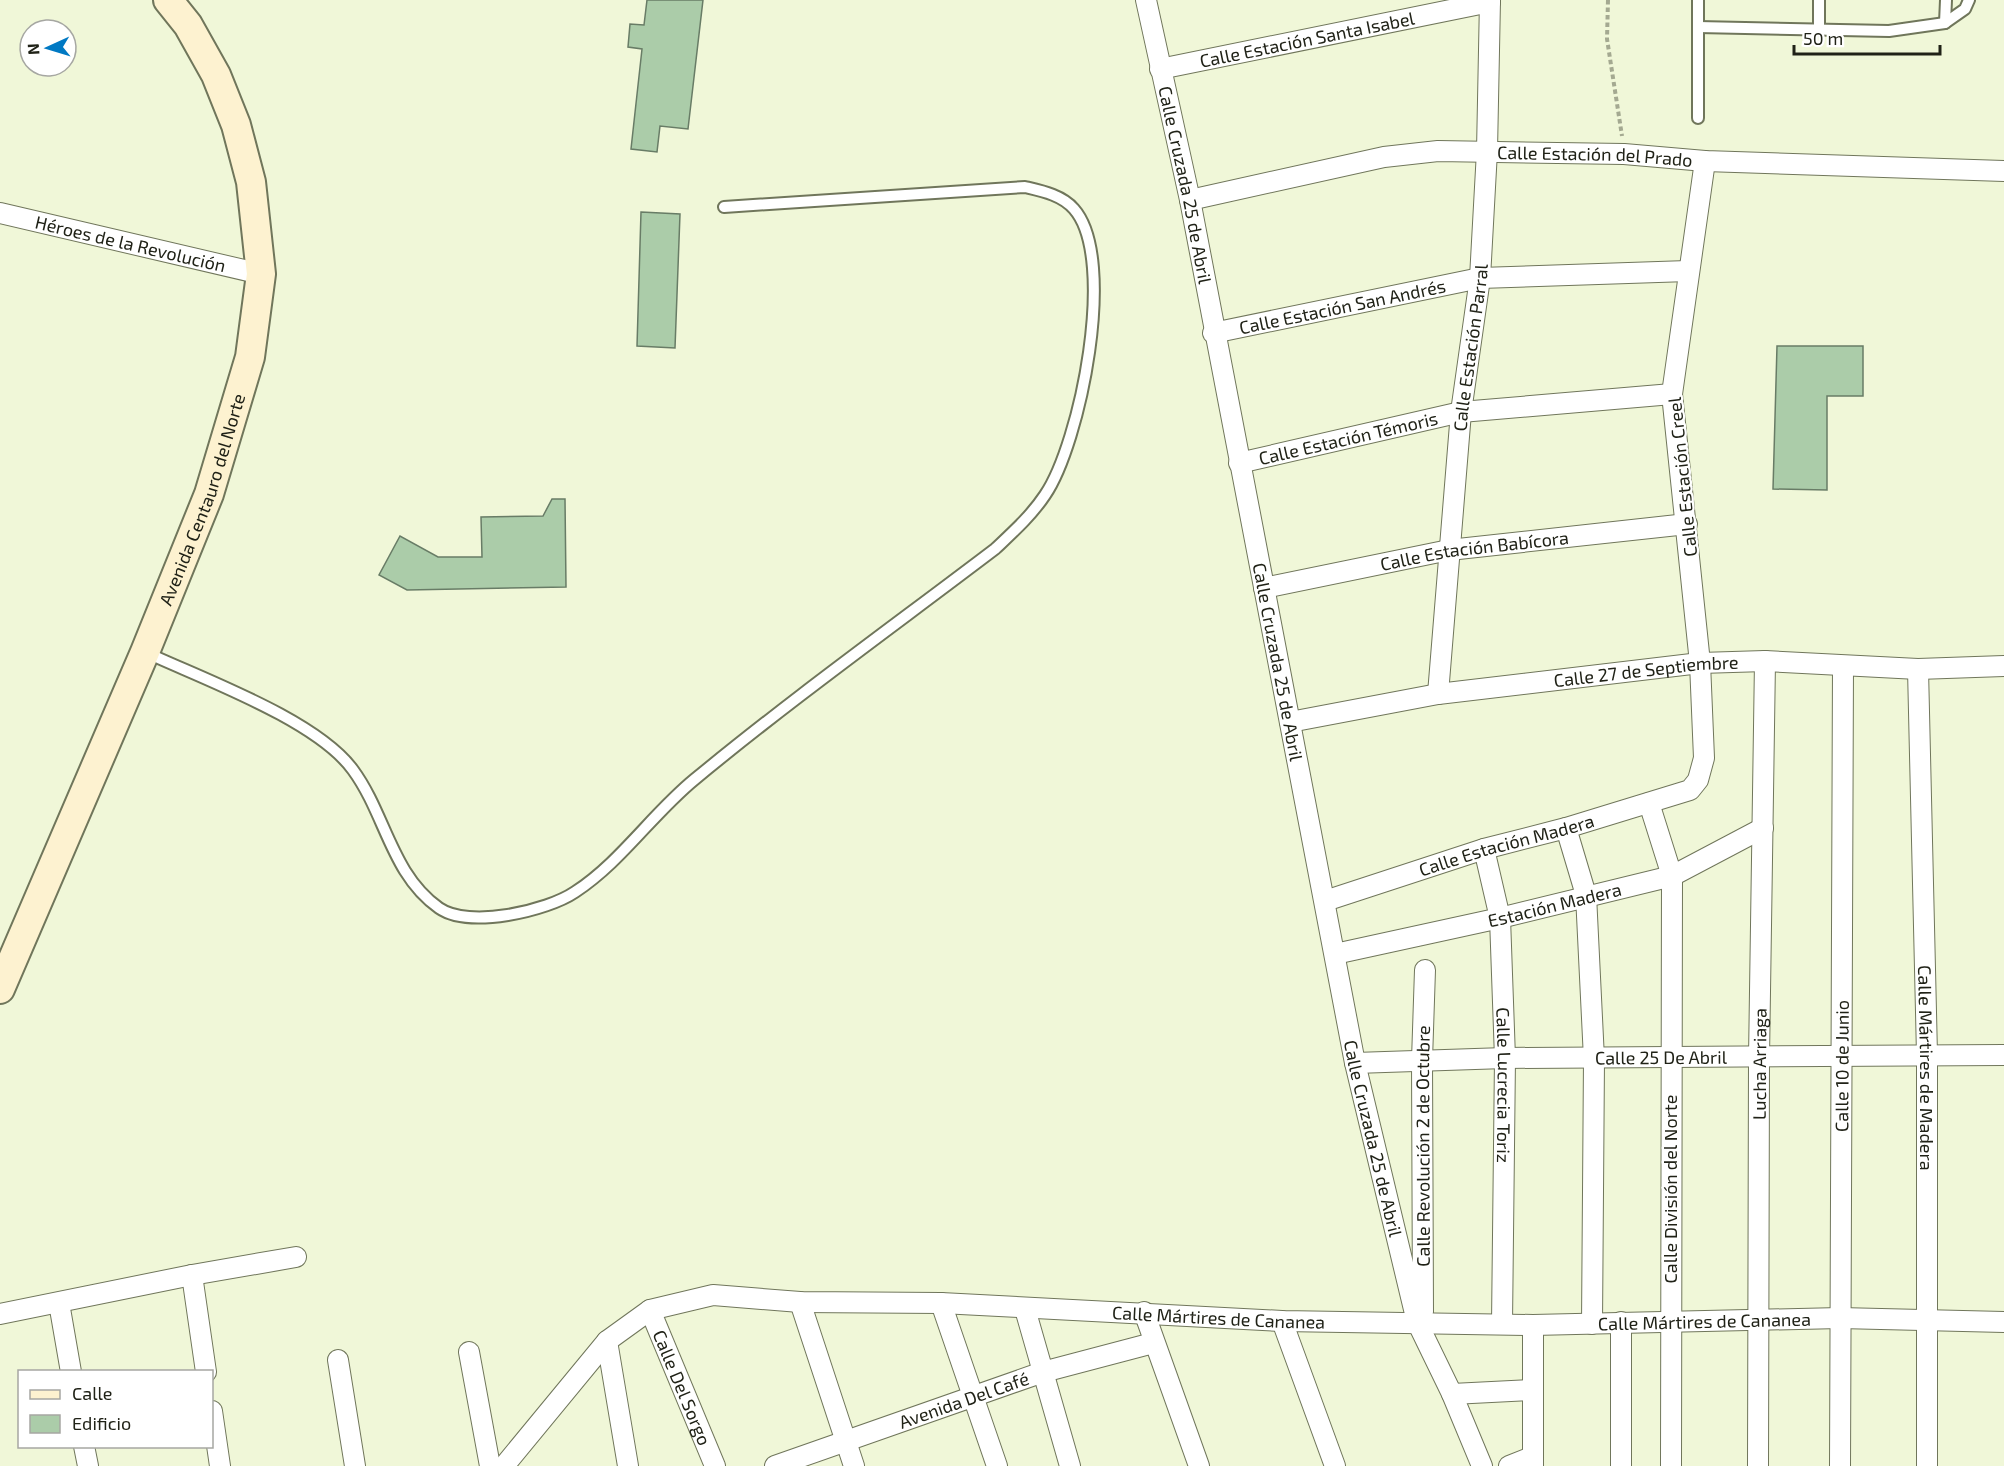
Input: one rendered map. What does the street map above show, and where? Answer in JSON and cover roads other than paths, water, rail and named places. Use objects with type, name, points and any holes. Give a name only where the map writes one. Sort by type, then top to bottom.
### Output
[{"type":"main road","name":"Avenida Centauro del Norte","points":[[0,989],[145,652],[212,482],[250,357],[261,274],[251,182],[236,126],[216,75],[188,25],[168,0]]},
{"type":"street","name":"Calle Cruzada 25 de Abril","points":[[1146,0],[1190,200],[1213,333],[1355,1063],[1420,1321]]},
{"type":"street","name":"Calle Estación Santa Isabel","points":[[1160,69],[1490,1]]},
{"type":"street","name":"Calle Estación Parral","points":[[1438,694],[1461,412],[1480,278],[1487,151],[1490,1]]},
{"type":"street","name":"Calle Estación del Prado","points":[[1190,200],[1384,157],[1438,151],[1624,154],[1705,161],[2004,171]]},
{"type":"street","name":"Calle Estación Creel","points":[[1690,790],[1698,780],[1704,758],[1700,663],[1672,394],[1705,161]]},
{"type":"street","name":"Héroes de la Revolución","points":[[0,213],[261,274]]},
{"type":"street","name":"Calle Estación San Andrés","points":[[1213,333],[1480,278],[1688,271]]},
{"type":"street","name":"Calle Estación Témoris","points":[[1239,463],[1461,412],[1672,394]]},
{"type":"street","name":"Calle Estación Babícora","points":[[1264,588],[1449,550],[1687,524]]},
{"type":"street","name":"Calle 27 de Septiembre","points":[[1290,722],[1438,694],[1700,663],[1764,661],[1918,669],[2004,666]]},
{"type":"street","name":"Lucha Arriaga","points":[[1758,1466],[1760,1321],[1758,1058],[1764,661]]},
{"type":"street","name":"Calle 10 de Junio","points":[[1840,1466],[1839,1057],[1843,666]]},
{"type":"street","name":"Calle Mártires de Madera","points":[[1918,669],[1927,1055],[1927,1466]]},
{"type":"street","name":"Calle Estación Madera","points":[[1325,901],[1484,849],[1566,828],[1690,790]]},
{"type":"street","name":"Calle División del Norte","points":[[1649,803],[1672,876],[1671,1466]]},
{"type":"street","points":[[1566,828],[1586,896],[1594,1059],[1592,1324]]},
{"type":"street","name":"Estación Madera","points":[[1335,954],[1500,918],[1672,876],[1763,828]]},
{"type":"street","name":"Calle Lucrecia Toriz","points":[[1484,849],[1500,918],[1505,1058],[1502,1324]]},
{"type":"street","name":"Calle Revolución 2 de Octubre","points":[[1420,1321],[1425,969]]},
{"type":"street","name":"Calle 25 De Abril","points":[[1355,1063],[1505,1058],[2004,1055]]},
{"type":"street","points":[[0,1314],[192,1275],[296,1257]]},
{"type":"street","points":[[192,1275],[206,1370]]},
{"type":"street","name":"Calle Mártires de Cananea","points":[[504,1466],[607,1341],[650,1310],[714,1295],[800,1302],[940,1303],[1282,1321],[1420,1321],[1533,1325],[1840,1318],[2004,1322]]},
{"type":"street","points":[[800,1302],[854,1466]]},
{"type":"street","points":[[59,1303],[71,1370]]},
{"type":"street","points":[[940,1303],[997,1466]]},
{"type":"street","points":[[1024,1309],[1070,1466]]},
{"type":"street","name":"Calle Del Sorgo","points":[[650,1310],[715,1466]]},
{"type":"street","points":[[1144,1312],[1153,1343],[1199,1466]]},
{"type":"street","points":[[1282,1321],[1335,1466]]},
{"type":"street","points":[[1420,1321],[1482,1466]]},
{"type":"street","points":[[1621,1322],[1622,1466]]},
{"type":"street","points":[[1509,1466],[1532,1461],[1533,1325]]},
{"type":"street","points":[[607,1341],[628,1466]]},
{"type":"street","name":"Avenida Del Café","points":[[776,1466],[1043,1372],[1153,1343]]},
{"type":"street","points":[[469,1352],[490,1466]]},
{"type":"street","points":[[338,1360],[355,1466]]},
{"type":"street","points":[[1452,1394],[1532,1390]]},
{"type":"street","points":[[213,1418],[220,1466]]},
{"type":"street","points":[[84,1448],[88,1466]]},
{"type":"lane","points":[[1698,0],[1698,118]]},
{"type":"lane","points":[[1819,0],[1819,29]]},
{"type":"lane","points":[[1945,23],[1946,0]]},
{"type":"lane","points":[[1698,27],[1889,31],[1945,23],[1965,9],[1969,0]]},
{"type":"lane","points":[[145,652],[276,714],[332,746],[364,786],[401,868],[418,891],[442,910],[484,919],[537,910],[574,893],[612,861],[693,781],[995,549],[1024,522],[1046,495],[1061,465],[1089,359],[1094,286],[1085,226],[1073,208],[1053,194],[1025,187],[724,207]]}]
